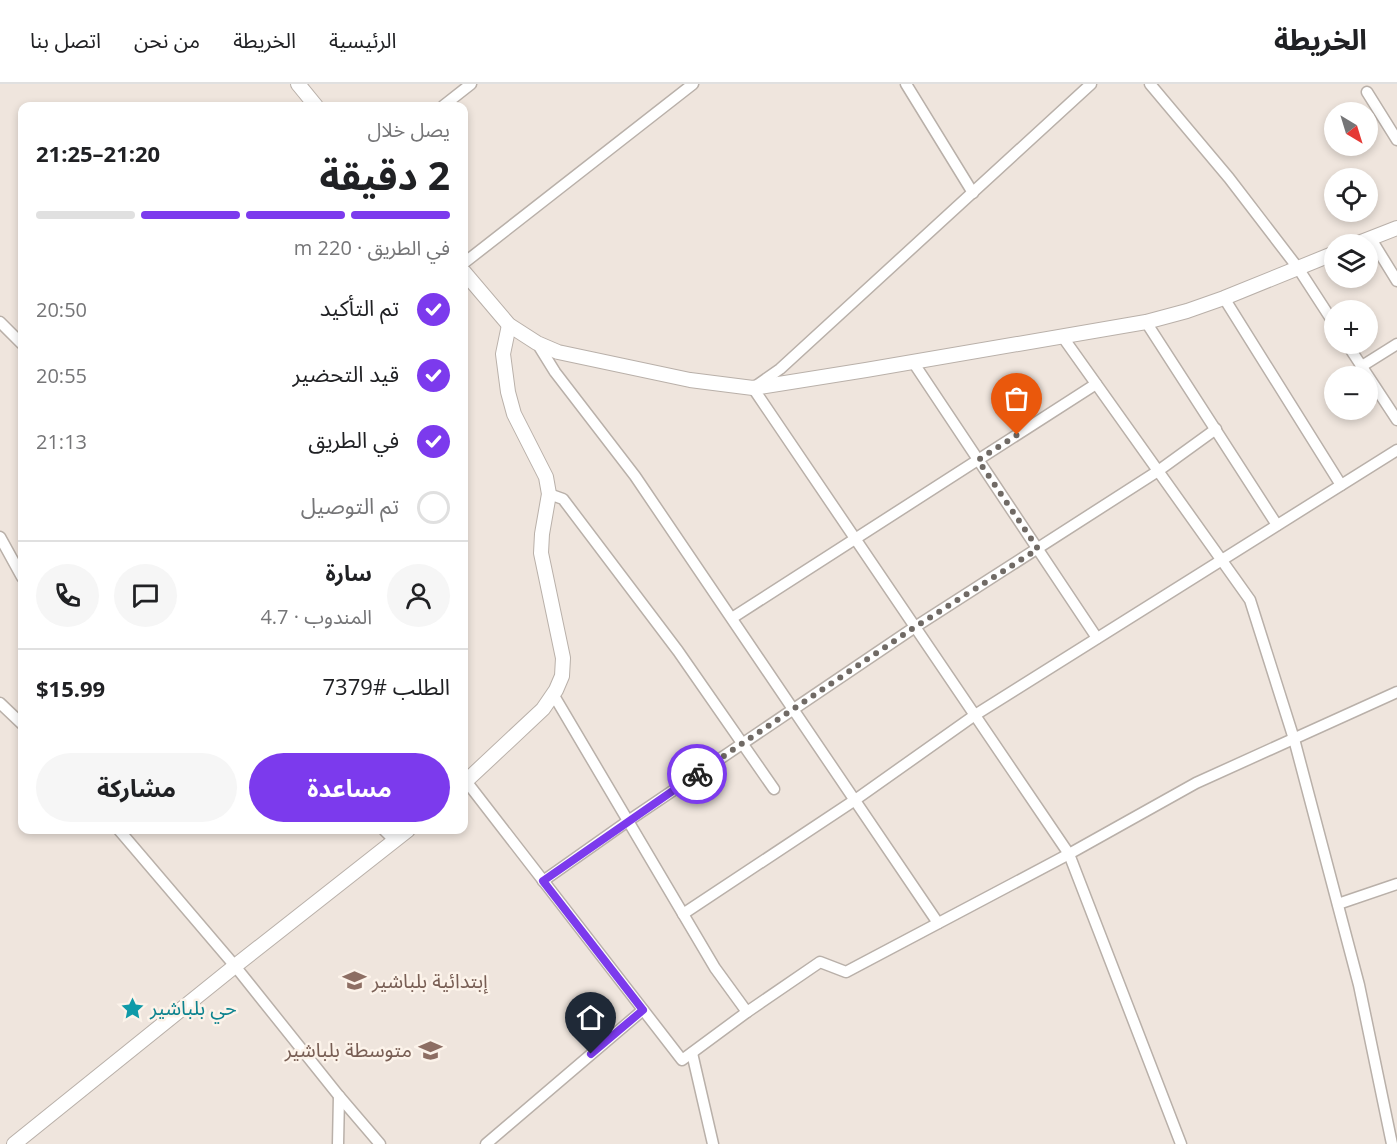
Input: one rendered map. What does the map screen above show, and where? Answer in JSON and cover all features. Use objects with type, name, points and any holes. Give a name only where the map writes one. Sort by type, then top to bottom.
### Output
[{"type":"street","points":[[298,84],[313,102]]},
{"type":"street","points":[[448,102],[471,84]]},
{"type":"street","points":[[468,260],[693,84]]},
{"type":"street","points":[[906,84],[973,193]]},
{"type":"street","points":[[753,388],[780,369],[1091,84]]},
{"type":"street","points":[[1150,84],[1229,178],[1298,268],[1324,308]]},
{"type":"street","points":[[1367,92],[1396,136]]},
{"type":"street","points":[[1378,236],[1397,228]]},
{"type":"street","points":[[1378,250],[1397,281]]},
{"type":"street","points":[[468,277],[509,325],[537,343],[558,352],[679,378],[753,388],[1146,322],[1224,298],[1324,257]]},
{"type":"street","points":[[1224,298],[1341,485]]},
{"type":"street","points":[[0,322],[18,340]]},
{"type":"street","points":[[1146,322],[1277,525]]},
{"type":"street","points":[[468,779],[543,709],[562,676],[562,658],[541,553],[549,494],[546,477],[514,414],[508,392],[503,354],[509,325]]},
{"type":"street","points":[[1062,336],[1250,600],[1294,739],[1338,904],[1359,985],[1392,1144]]},
{"type":"street","points":[[537,343],[555,372],[635,476],[938,923]]},
{"type":"street","points":[[1354,354],[1362,366],[1397,344]]},
{"type":"street","points":[[913,362],[1097,638]]},
{"type":"street","points":[[732,618],[1096,384]]},
{"type":"street","points":[[753,388],[1069,854],[1181,1144]]},
{"type":"street","points":[[1378,391],[1397,420]]},
{"type":"street","points":[[543,881],[742,743],[915,627],[1158,471],[1216,429]]},
{"type":"street","points":[[683,914],[855,800],[975,715],[1397,450]]},
{"type":"street","points":[[549,494],[563,499],[678,651],[774,789]]},
{"type":"street","points":[[0,537],[18,571]]},
{"type":"street","points":[[468,786],[682,1060],[820,962],[846,972],[1069,854],[1196,783],[1397,692]]},
{"type":"street","points":[[553,694],[715,968],[747,1012]]},
{"type":"street","points":[[1,705],[18,720]]},
{"type":"street","points":[[122,834],[235,966],[380,1144]]},
{"type":"street","points":[[388,834],[395,841]]},
{"type":"street","points":[[14,1144],[403,834]]},
{"type":"street","points":[[1338,904],[1397,884]]},
{"type":"street","points":[[486,1144],[643,1010]]},
{"type":"street","points":[[692,1053],[713,1144]]},
{"type":"street","points":[[338,1144],[339,1096]]},
{"type":"way so far","points":[[697,774],[915,627],[1038,549],[978,460],[1017,435]]},
{"type":"place","name":"إبتدائية بلباشير","points":[[354,981]]},
{"type":"place","name":"حي بلباشير","points":[[132,1008]]},
{"type":"place","name":"متوسطة بلباشير","points":[[430,1050]]},
{"type":"route","points":[[591,1054],[643,1010],[543,881],[697,774]]}]
